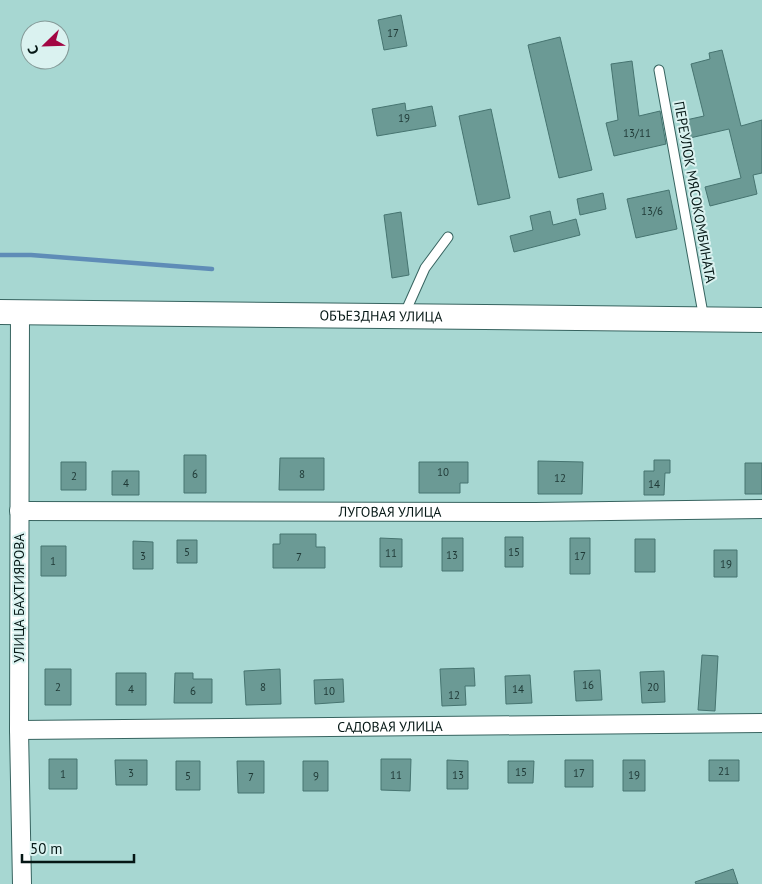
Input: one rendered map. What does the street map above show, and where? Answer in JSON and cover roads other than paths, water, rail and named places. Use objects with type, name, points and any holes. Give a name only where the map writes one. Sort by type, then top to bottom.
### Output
[{"type":"main road","name":"ОБЪЕЗДНАЯ УЛИЦА","points":[[10,312],[762,320]]},
{"type":"street","name":"УЛИЦА БАХТИЯРОВА","points":[[10,312],[20,511],[19,730],[22,884]]},
{"type":"street","name":"ЛУГОВАЯ УЛИЦА","points":[[20,511],[545,512],[762,509]]},
{"type":"street","name":"САДОВАЯ УЛИЦА","points":[[19,730],[762,723]]},
{"type":"lane","name":"ПЕРЕУЛОК МЯСОКОМБИНАТА","points":[[659,70],[704,319]]},
{"type":"lane","points":[[404,315],[425,268],[448,237]]},
{"type":"waterway","points":[[0,255],[31,255],[212,269]]}]
